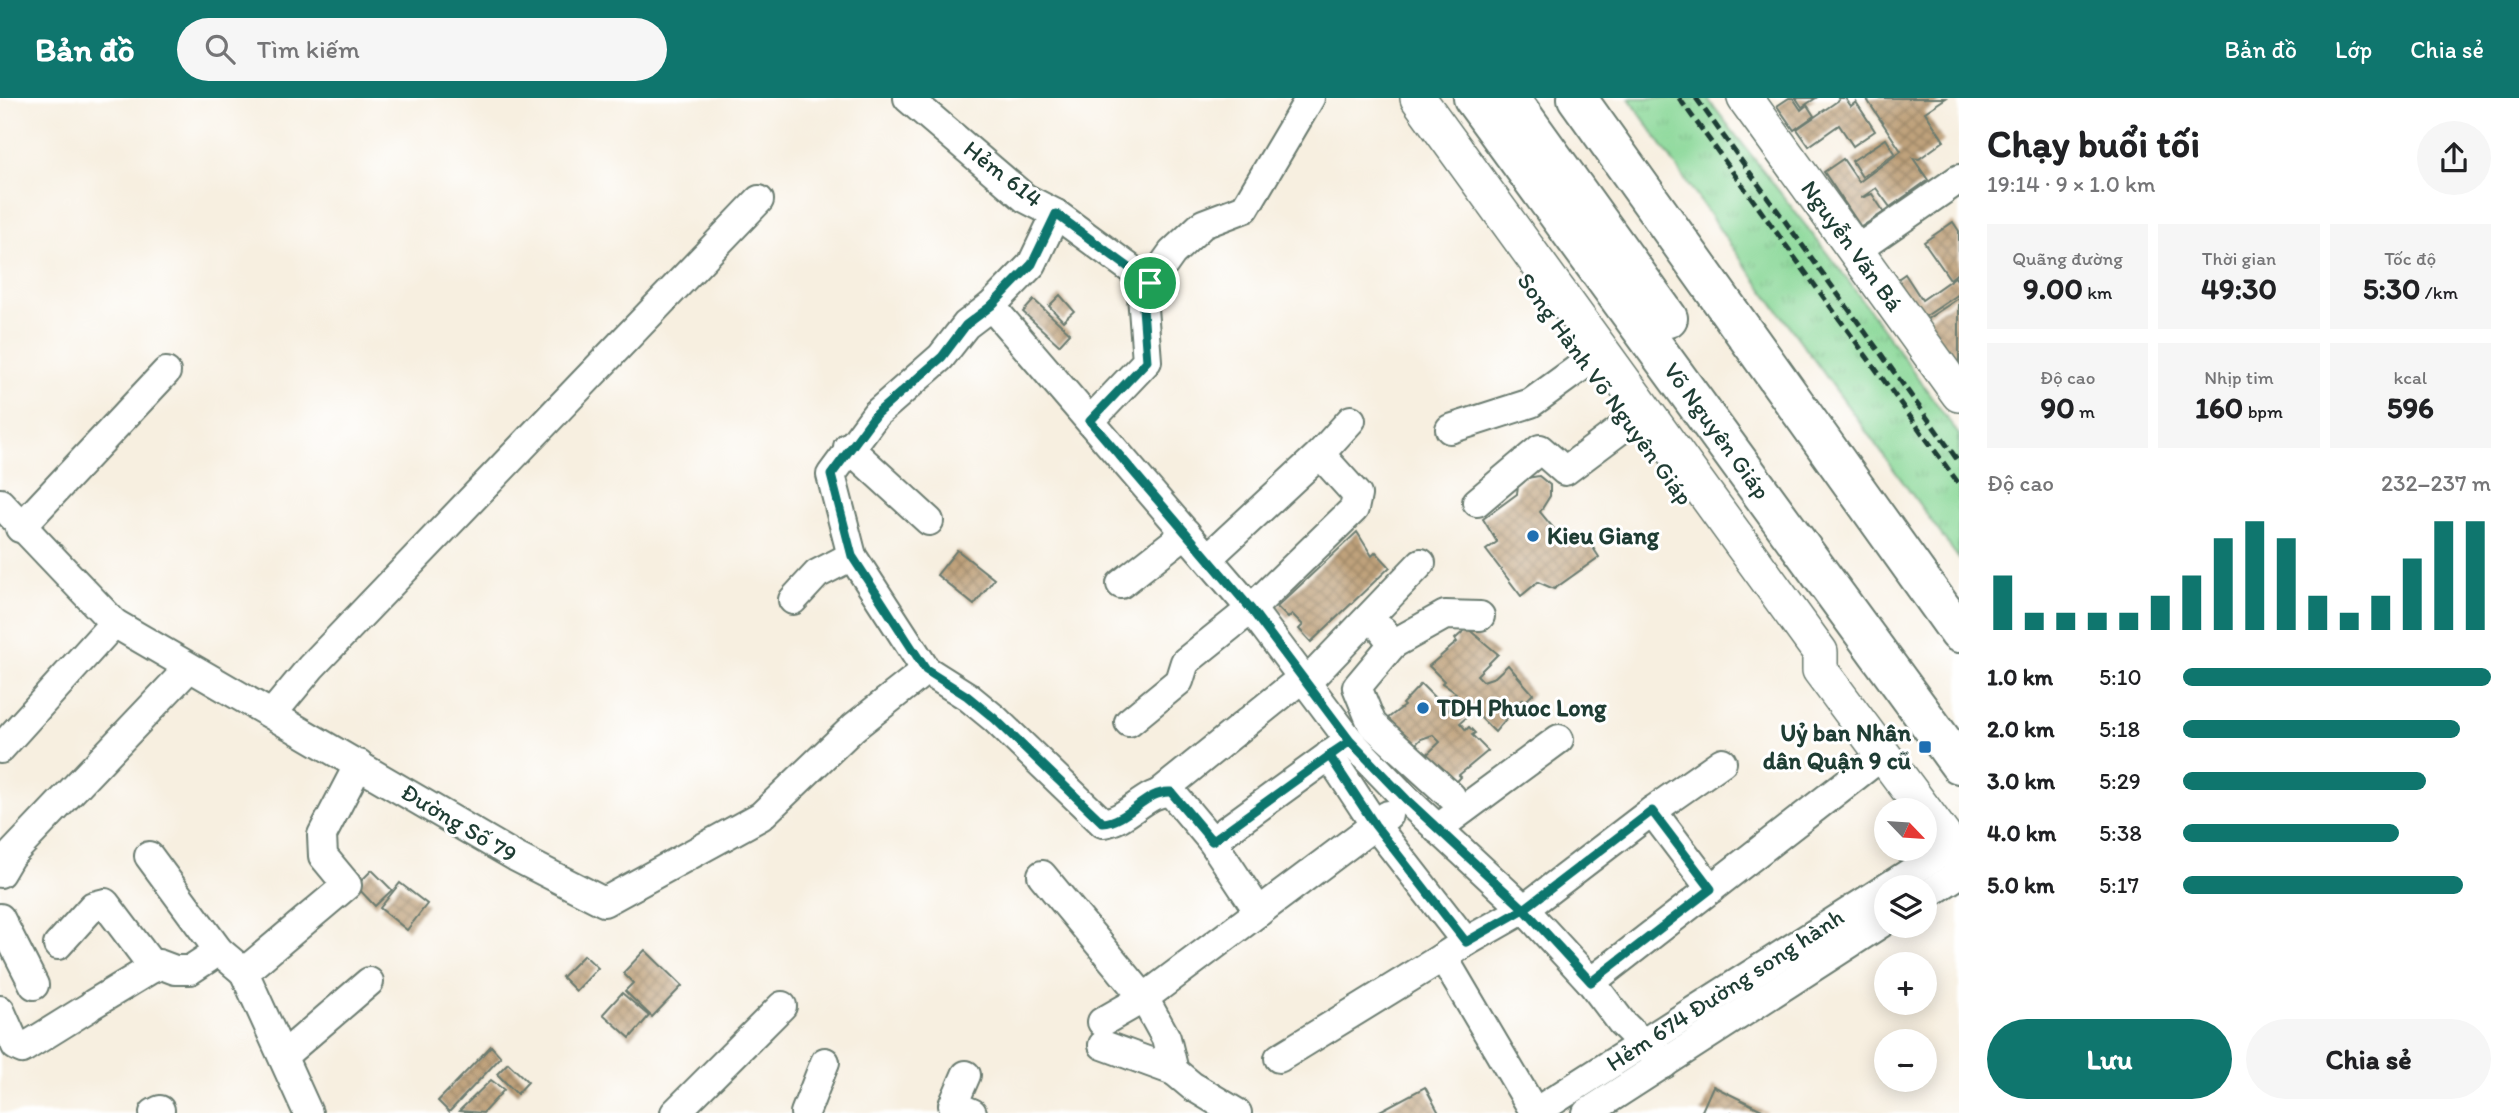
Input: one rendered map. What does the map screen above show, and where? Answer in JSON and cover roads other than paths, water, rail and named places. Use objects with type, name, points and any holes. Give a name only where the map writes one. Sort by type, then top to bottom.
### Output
[{"type":"highway","name":"Võ Nguyên Giáp","points":[[1474,98],[1959,764]]},
{"type":"highway","name":"Võ Nguyên Giáp","points":[[1510,98],[1959,726]]},
{"type":"highway","points":[[1577,98],[1959,633]]},
{"type":"highway","points":[[1606,98],[1702,239],[1959,598]]},
{"type":"main road","name":"Song Hành Võ Nguyên Giáp","points":[[1396,98],[1805,666],[1820,670]]},
{"type":"main road","name":"Song Hành Võ Nguyên Giáp","points":[[1418,98],[1820,652],[1820,670],[1884,754],[1957,859]]},
{"type":"main road","name":"Nguyễn Văn Bá","points":[[1745,98],[1959,394]]},
{"type":"street","name":"Hẻm 614","points":[[852,556],[831,475],[848,447],[876,414],[942,357],[966,325],[991,306],[1032,264],[1056,214],[1025,198],[908,98]]},
{"type":"street","points":[[1090,421],[1147,361],[1142,295],[1150,283],[1171,253],[1203,224],[1245,208],[1310,98]]},
{"type":"street","points":[[1855,251],[1959,179]]},
{"type":"street","points":[[272,714],[311,667],[760,200]]},
{"type":"street","points":[[1056,214],[1150,283]]},
{"type":"street","points":[[991,306],[1251,609],[1304,681],[1340,748],[1375,825],[1455,950],[1535,1113]]},
{"type":"street","points":[[1450,429],[1531,403],[1586,363]]},
{"type":"street","points":[[20,528],[166,372]]},
{"type":"street","points":[[1208,558],[1320,454],[1351,419]]},
{"type":"street","points":[[1478,502],[1541,449],[1565,471],[1629,423]]},
{"type":"street","points":[[848,447],[929,521]]},
{"type":"street","points":[[1129,722],[1180,681],[1185,662],[1251,609],[1354,509],[1357,495],[1320,454]]},
{"type":"street","name":"Đường Số 79","points":[[0,503],[20,528],[114,623],[516,857],[604,902],[761,816],[854,727],[926,670]]},
{"type":"street","points":[[1121,584],[1186,533]]},
{"type":"street","points":[[793,600],[817,574],[852,556],[926,670],[967,696],[995,719],[1103,823],[1117,822],[1162,791],[1304,681],[1421,563]]},
{"type":"street","points":[[1370,615],[1393,644]]},
{"type":"street","points":[[1451,796],[1372,724],[1357,687],[1393,644],[1445,615],[1480,616]]},
{"type":"street","points":[[0,748],[114,623]]},
{"type":"street","points":[[0,873],[10,856],[188,668]]},
{"type":"street","points":[[1437,829],[1559,740]]},
{"type":"street","points":[[1340,748],[1407,800],[1524,909],[1591,982],[1622,1023],[1664,1064]]},
{"type":"street","points":[[1212,841],[1340,748]]},
{"type":"street","points":[[1591,982],[1884,754]]},
{"type":"street","points":[[1279,1058],[1524,909],[1652,811],[1722,762]]},
{"type":"street","points":[[244,972],[347,885],[323,856],[323,835],[359,764]]},
{"type":"street","points":[[1162,791],[1171,792],[1212,841],[1259,912]]},
{"type":"street","points":[[1237,1113],[1174,1072],[1102,1033],[1144,998],[1407,800]]},
{"type":"street","points":[[1652,811],[1711,889]]},
{"type":"street","points":[[149,856],[219,951],[244,972],[308,1113]]},
{"type":"street","points":[[1937,882],[1957,859]]},
{"type":"street","name":"Hẻm 674 Đường song hành","points":[[1535,1113],[1642,1042],[1957,859]]},
{"type":"street","points":[[1042,875],[1144,998],[1166,1038],[1174,1072]]},
{"type":"street","points":[[58,945],[93,905],[105,903],[154,968]]},
{"type":"street","points":[[0,918],[34,985]]},
{"type":"street","name":"Hẻm 674 Đường song hành","points":[[1587,1113],[1874,928]]},
{"type":"street","points":[[0,1010],[16,1046],[22,1049],[154,968],[165,964],[175,970],[190,970],[219,951]]},
{"type":"street","points":[[283,1056],[369,982]]},
{"type":"street","points":[[675,1113],[782,1006]]},
{"type":"street","points":[[805,1113],[825,1062]]},
{"type":"street","points":[[966,1075],[953,1105],[972,1113]]},
{"type":"railway","points":[[1679,98],[1959,484]]},
{"type":"railway","points":[[1696,98],[1959,462]]},
{"type":"place","name":"Kieu Giang","points":[[1533,536]]},
{"type":"place","name":"TDH Phuoc Long","points":[[1423,708]]},
{"type":"place","name":"Uỷ ban Nhân dân Quận 9 cũ","points":[[1925,747]]}]
